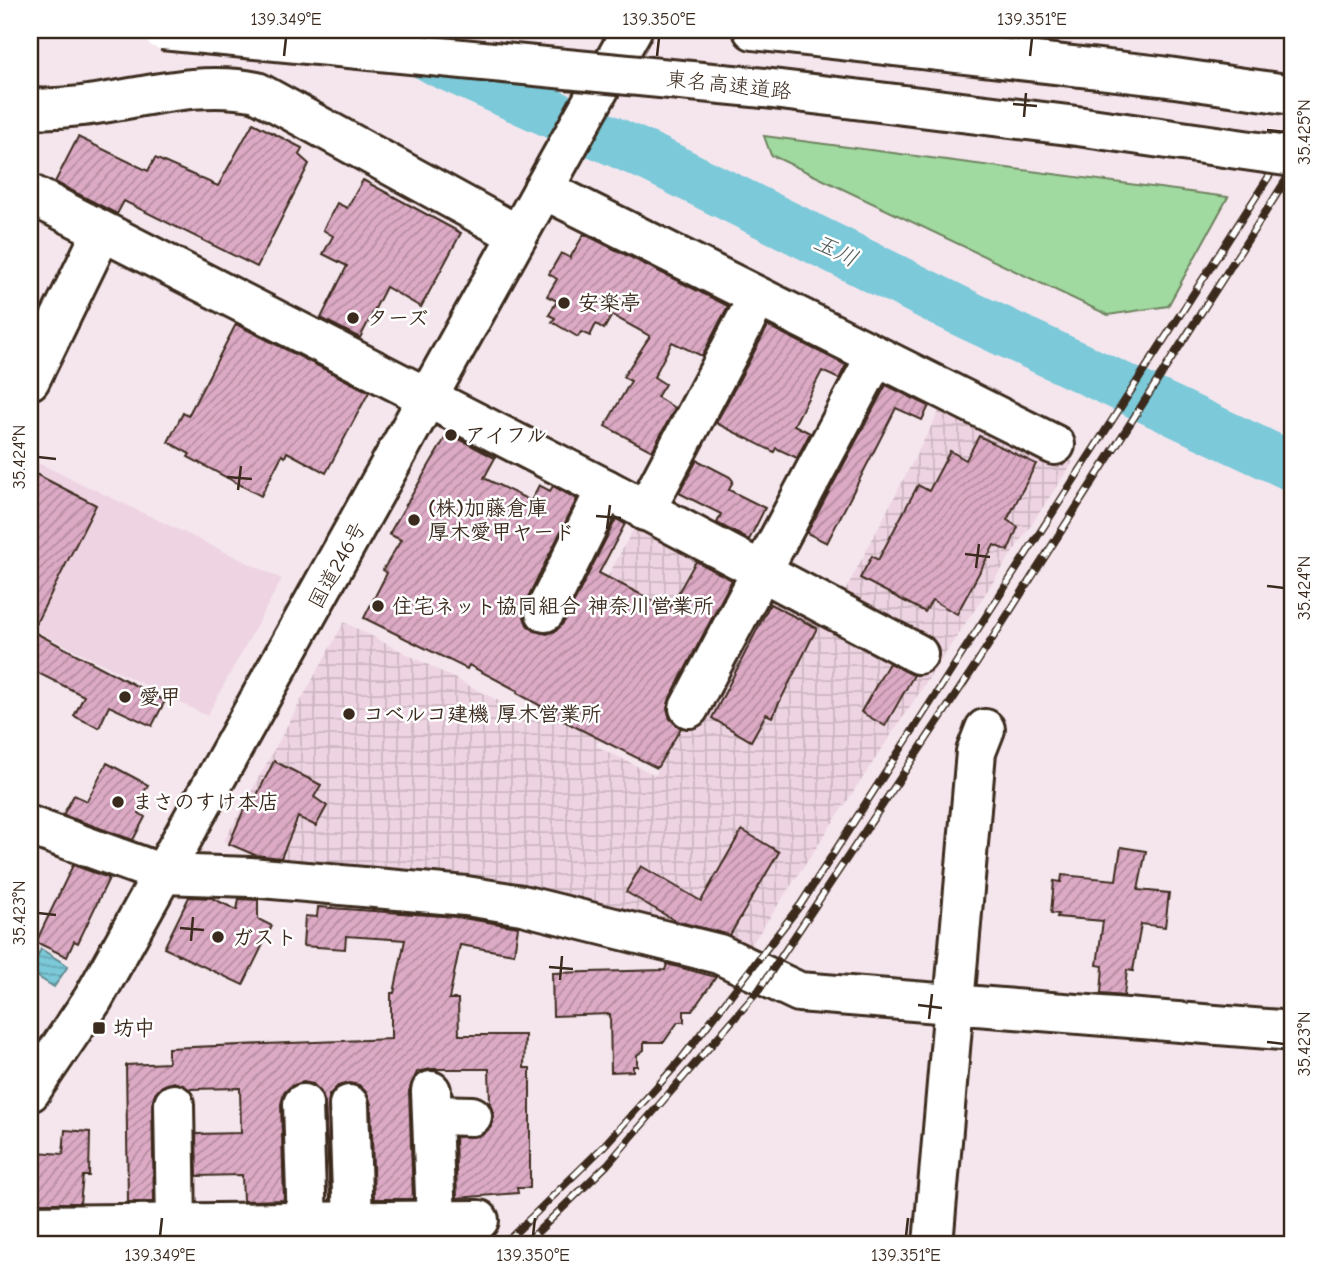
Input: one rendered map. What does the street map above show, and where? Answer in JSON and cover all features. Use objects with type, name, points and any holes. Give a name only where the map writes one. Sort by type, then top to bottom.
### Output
[{"type":"main road","name":"東名高速道路","points":[[162,30],[764,88],[1077,126],[1293,157]]},
{"type":"main road","points":[[753,30],[1161,76],[1293,95]]},
{"type":"main road","name":"国道246号","points":[[30,1092],[93,999],[430,398],[626,40]]},
{"type":"main road","points":[[30,108],[89,104],[200,87],[234,87],[257,92],[518,235]]},
{"type":"main road","points":[[546,182],[758,296],[1055,445]]},
{"type":"main road","points":[[30,194],[763,572],[856,606],[918,654]]},
{"type":"main road","points":[[30,380],[102,232]]},
{"type":"main road","points":[[645,511],[758,296]]},
{"type":"main road","points":[[691,693],[763,572],[876,356]]},
{"type":"main road","points":[[545,611],[606,489]]},
{"type":"main road","points":[[933,1244],[952,1004],[958,988],[976,752],[985,729]]},
{"type":"main road","points":[[30,826],[163,874],[250,877],[466,896],[522,905],[663,943],[719,954],[799,992],[1293,1031]]},
{"type":"main road","points":[[436,1221],[432,1103],[472,1116]]},
{"type":"main road","points":[[174,1104],[176,1226]]},
{"type":"main road","points":[[297,1231],[303,1104]]},
{"type":"main road","points":[[349,1105],[353,1222]]},
{"type":"main road","points":[[30,1225],[176,1226],[297,1231],[353,1222],[479,1220]]},
{"type":"shaded area","points":[[946,398],[1073,462],[748,950],[290,867],[224,841],[344,622],[532,718],[638,520],[699,551],[596,746],[655,775],[762,581],[832,616]]},
{"type":"shaded area","points":[[30,459],[282,579],[207,716],[30,628]]},
{"type":"green space","points":[[764,136],[1228,197],[1168,306],[1108,315],[771,155]]},
{"type":"water","points":[[41,949],[68,966],[54,987],[30,972]]},
{"type":"building","points":[[253,123],[302,148],[299,155],[309,164],[257,267],[124,201],[117,214],[55,182],[78,137],[148,171],[155,158],[218,186]]},
{"type":"building","points":[[363,180],[461,233],[421,307],[386,287],[360,338],[321,318],[347,266],[323,254],[333,236],[323,230],[337,203],[347,208]]},
{"type":"building","points":[[584,234],[728,306],[702,356],[672,342],[654,377],[665,384],[657,397],[675,408],[652,451],[605,426],[631,381],[623,377],[650,336],[612,315],[604,329],[596,324],[590,336],[581,332],[578,337],[552,322],[555,318],[549,315],[557,301],[547,296],[557,279],[549,274],[561,253],[570,258]]},
{"type":"building","points":[[236,324],[369,392],[326,473],[287,452],[285,457],[282,455],[261,496],[188,457],[190,454],[168,442],[183,413],[188,416]]},
{"type":"building","points":[[768,326],[846,365],[839,379],[822,371],[794,425],[810,433],[797,458],[776,448],[774,452],[716,423]]},
{"type":"building","points":[[886,385],[929,406],[922,420],[896,408],[827,543],[807,533]]},
{"type":"building","points":[[448,433],[495,458],[484,478],[531,501],[539,485],[550,491],[553,486],[577,499],[525,603],[523,614],[527,625],[535,631],[547,634],[556,631],[564,622],[616,519],[625,524],[599,573],[669,609],[696,561],[732,580],[670,698],[667,708],[670,719],[681,728],[657,768],[540,709],[541,706],[517,693],[518,691],[469,665],[467,669],[364,618],[387,573],[383,570],[401,540],[389,534]]},
{"type":"building","points":[[979,436],[1036,464],[1007,520],[1018,527],[1008,551],[994,545],[957,614],[932,600],[925,612],[860,578],[872,556],[878,560],[918,485],[929,491],[950,451],[966,460]]},
{"type":"building","points":[[697,460],[730,477],[733,481],[729,490],[765,508],[749,540],[717,523],[721,514],[679,493]]},
{"type":"building","points":[[30,471],[96,505],[32,631],[165,701],[152,726],[109,706],[99,728],[74,716],[84,696],[30,669]]},
{"type":"building","points":[[770,604],[817,628],[772,717],[766,714],[751,741],[712,718]]},
{"type":"building","points":[[889,663],[914,675],[885,726],[861,712]]},
{"type":"building","points":[[274,761],[321,785],[314,797],[327,806],[316,826],[298,817],[281,858],[255,855],[229,844],[245,807],[250,809]]},
{"type":"building","points":[[107,763],[148,785],[143,794],[148,796],[139,813],[145,817],[133,840],[63,815],[74,795],[87,801]]},
{"type":"building","points":[[742,830],[779,852],[730,935],[676,921],[626,892],[641,866],[701,901]]},
{"type":"building","points":[[1121,847],[1146,851],[1138,890],[1169,893],[1165,927],[1141,924],[1133,971],[1127,970],[1124,996],[1101,994],[1103,966],[1097,965],[1103,921],[1057,917],[1058,914],[1051,913],[1054,881],[1061,882],[1062,875],[1116,880]]},
{"type":"building","points":[[73,865],[109,878],[78,943],[74,941],[67,957],[36,942]]},
{"type":"building","name":"ガスト","points":[[189,897],[212,898],[237,910],[239,899],[258,900],[258,919],[272,926],[243,985],[164,948]]},
{"type":"building","points":[[318,907],[456,917],[518,927],[514,954],[460,945],[449,999],[458,999],[459,1035],[525,1035],[524,1068],[530,1068],[530,1188],[517,1188],[518,1193],[457,1198],[455,1137],[482,1135],[491,1127],[494,1116],[490,1104],[489,1069],[431,1069],[417,1072],[409,1091],[413,1199],[374,1199],[371,1104],[367,1093],[359,1085],[349,1083],[338,1086],[329,1095],[330,1200],[325,1103],[321,1092],[313,1084],[303,1082],[291,1086],[284,1093],[281,1104],[284,1200],[243,1201],[242,1175],[197,1176],[196,1134],[241,1133],[240,1088],[189,1089],[174,1082],[162,1086],[155,1094],[152,1104],[154,1202],[128,1202],[126,1065],[168,1063],[168,1048],[391,1039],[391,993],[394,993],[405,940],[346,936],[345,949],[303,946],[305,916],[317,917]]},
{"type":"building","points":[[667,964],[716,977],[692,1011],[684,1011],[684,1022],[678,1022],[664,1042],[644,1042],[644,1050],[637,1055],[637,1066],[633,1066],[633,1071],[611,1072],[610,1014],[553,1016],[552,973],[665,970]]},
{"type":"building","points":[[65,1130],[90,1132],[89,1176],[83,1176],[80,1203],[30,1203],[30,1165],[36,1165],[37,1152],[63,1154]]},
{"type":"building","points":[[418,1243],[418,1244],[315,1244]]},
{"type":"waterway","name":"玉川","points":[[381,30],[442,64],[655,160],[968,315],[1293,467]]},
{"type":"railway","points":[[504,1244],[601,1149],[679,1062],[801,904],[1293,139]]},
{"type":"railway","points":[[525,1244],[607,1165],[759,990],[971,672],[1293,169]]},
{"type":"place","name":"安楽亭","points":[[564,303]]},
{"type":"place","name":"ターズ","points":[[353,318]]},
{"type":"place","name":"アイフル","points":[[451,435]]},
{"type":"place","name":"(株)加藤倉庫 厚木愛甲ヤード","points":[[414,520]]},
{"type":"place","name":"住宅ネット協同組合 神奈川営業所","points":[[378,606]]},
{"type":"place","name":"愛甲","points":[[125,697]]},
{"type":"place","name":"コベルコ建機 厚木営業所","points":[[349,714]]},
{"type":"place","name":"まさのすけ本店","points":[[118,802]]},
{"type":"place","name":"ガスト","points":[[218,937]]},
{"type":"place","name":"坊中","points":[[99,1028]]}]
